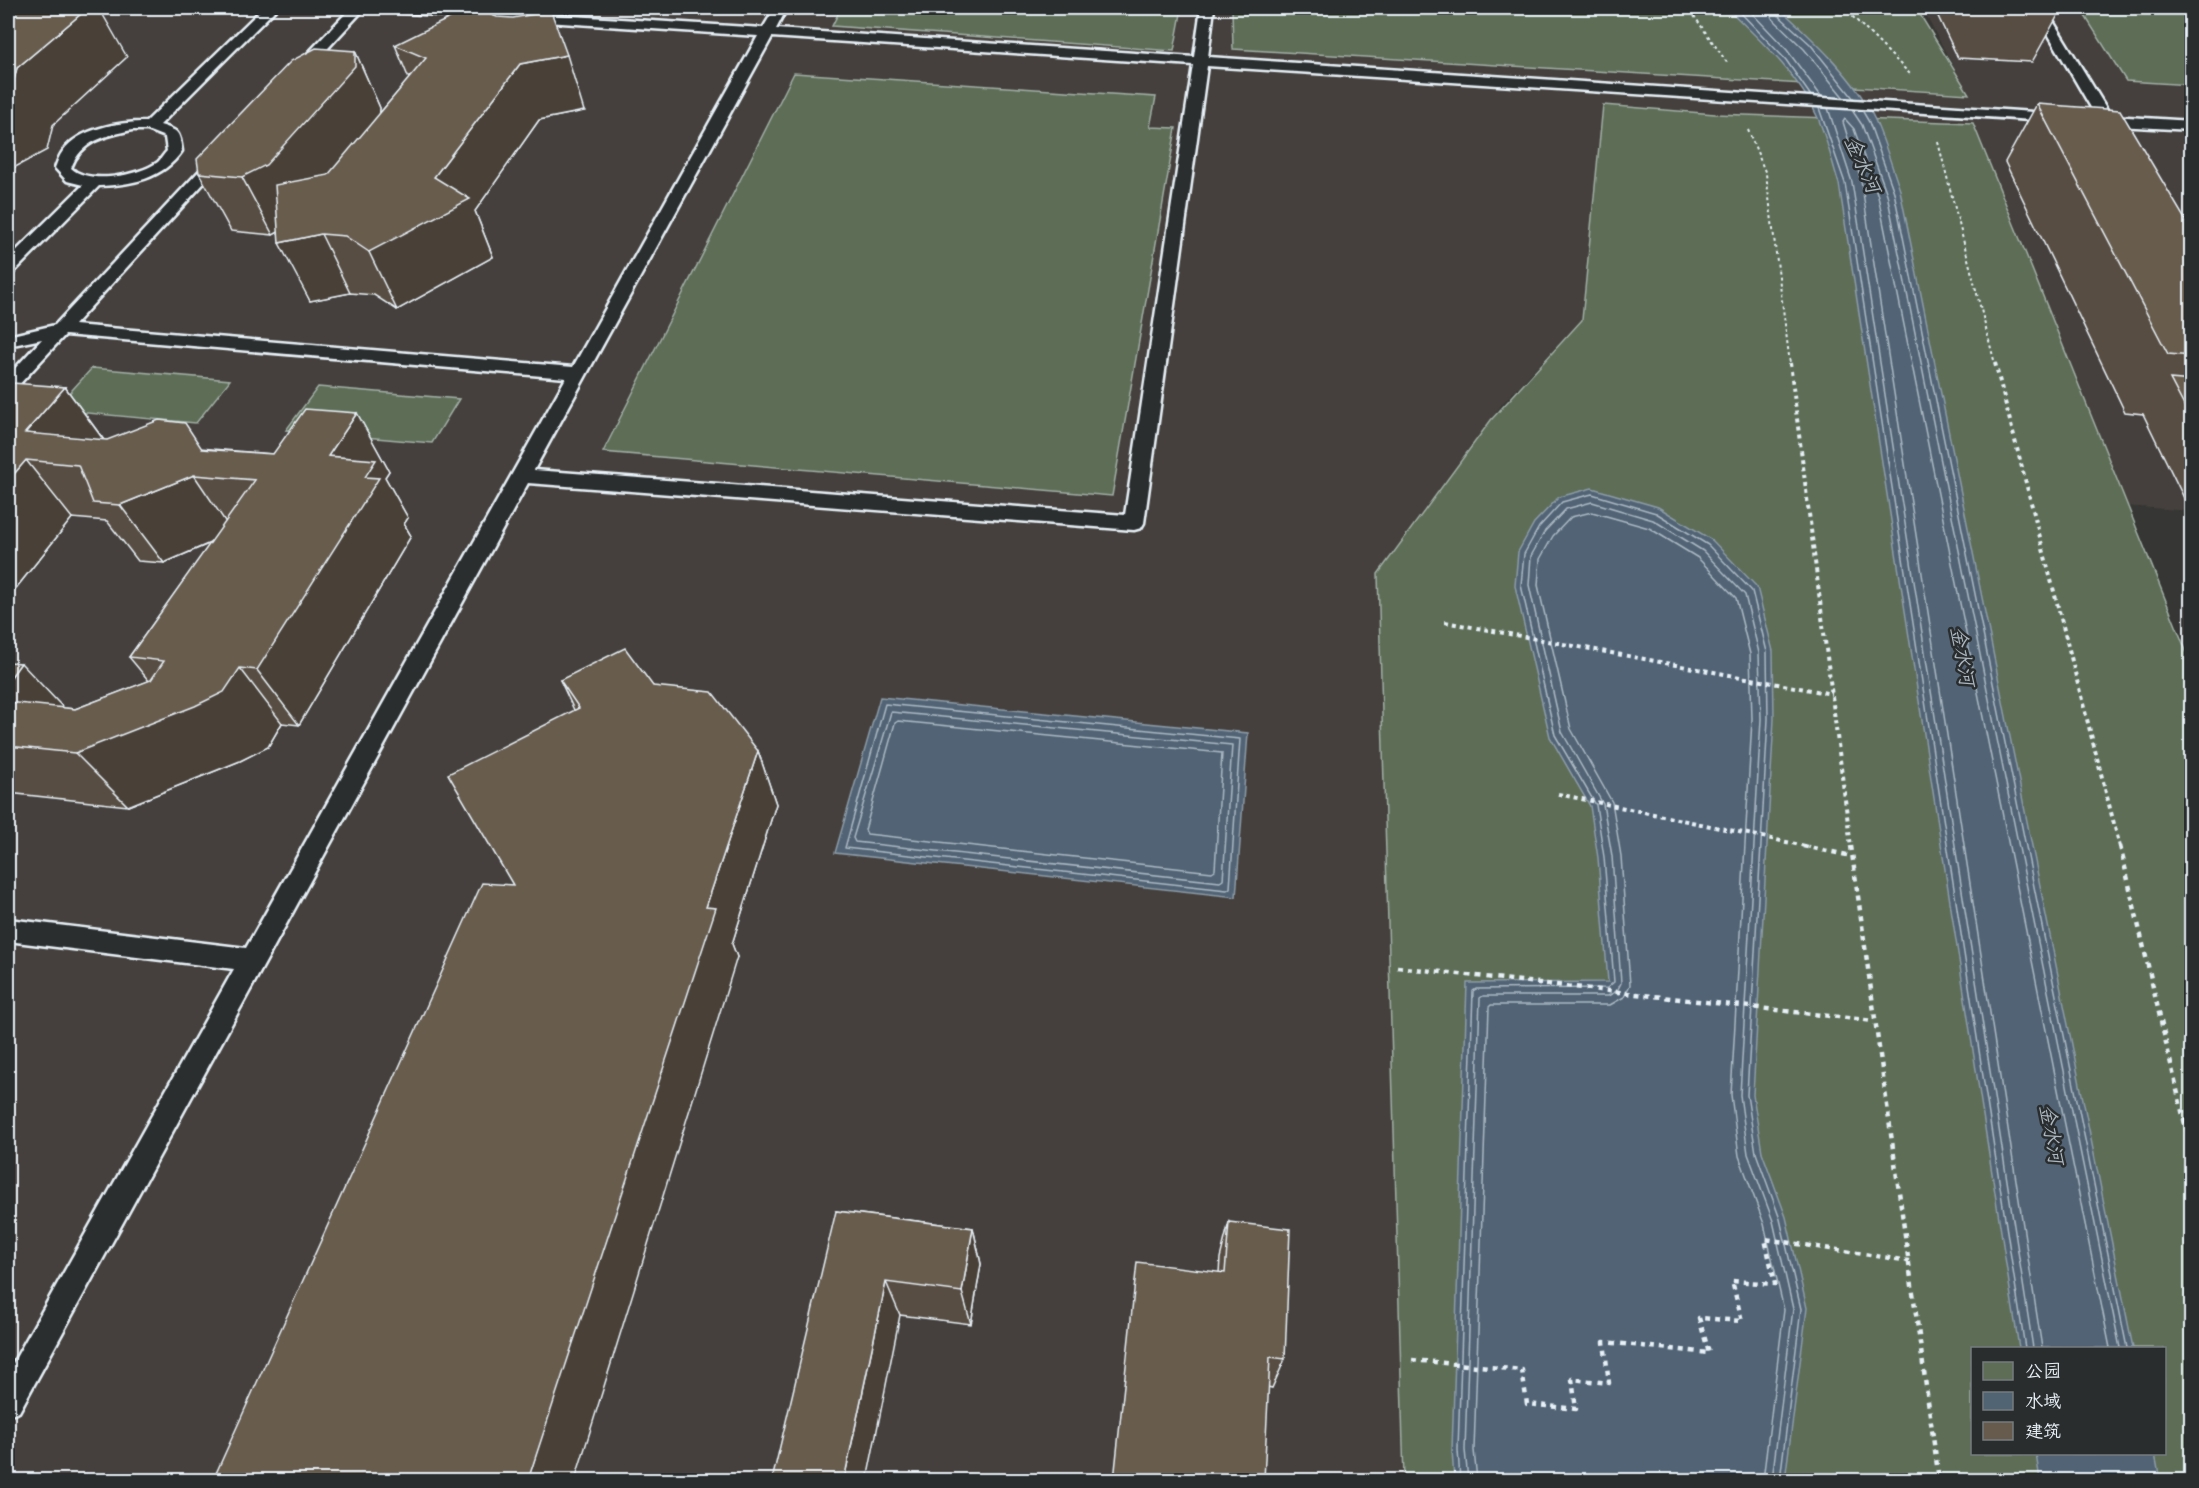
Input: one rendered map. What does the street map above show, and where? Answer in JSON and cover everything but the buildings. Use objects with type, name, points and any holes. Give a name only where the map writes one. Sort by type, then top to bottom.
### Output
[{"type":"lane","points":[[150,126],[270,8]]},
{"type":"lane","points":[[286,86],[358,8]]},
{"type":"lane","points":[[393,8],[2192,126]]},
{"type":"lane","points":[[8,1401],[781,8]]},
{"type":"lane","points":[[521,476],[1134,523],[1208,8]]},
{"type":"lane","points":[[2039,8],[2117,140]]},
{"type":"lane","points":[[132,126],[150,126],[172,134],[177,141],[176,149],[169,159],[141,175],[123,180],[93,183],[76,180],[64,169],[63,162],[69,153],[80,144],[104,133],[132,126]]},
{"type":"lane","points":[[8,387],[229,147]]},
{"type":"lane","points":[[8,268],[93,183]]},
{"type":"lane","points":[[8,341],[60,329],[578,373]]},
{"type":"lane","points":[[8,930],[253,960]]},
{"type":"path","points":[[1685,8],[1692,13],[1751,97],[1748,134],[1766,174],[1852,856],[1939,1480]]},
{"type":"path","points":[[1844,8],[1924,88],[2124,863],[2192,1154]]},
{"type":"path","points":[[1445,622],[1832,694]]},
{"type":"path","points":[[1558,794],[1852,856]]},
{"type":"path","points":[[1397,967],[1874,1021]]},
{"type":"path","points":[[1412,1360],[1522,1370],[1527,1404],[1576,1409],[1572,1379],[1609,1383],[1604,1342],[1709,1353],[1700,1318],[1742,1321],[1732,1281],[1775,1284],[1765,1239],[1909,1261]]},
{"type":"shaded area","points":[[8,8],[1656,8],[1968,94],[1922,8],[2191,8],[2191,511],[2126,506],[1973,123],[1715,114],[1603,105],[1582,320],[1502,404],[1378,574],[1404,1480],[8,1480]]},
{"type":"green space","points":[[841,8],[1182,8],[1174,51],[832,26]]},
{"type":"green space","points":[[1232,8],[1916,8],[1969,94],[1233,49]]},
{"type":"green space","points":[[2080,8],[2191,8],[2191,85],[2126,81]]},
{"type":"green space","points":[[794,73],[1156,97],[1150,127],[1176,128],[1112,496],[603,452]]},
{"type":"green space","points":[[1603,105],[1715,114],[1973,123],[2191,663],[2191,1480],[1404,1480],[1378,574],[1491,420],[1582,320]]},
{"type":"green space","points":[[92,368],[230,380],[196,423],[54,410]]},
{"type":"green space","points":[[318,387],[459,399],[432,443],[286,430]]},
{"type":"water","name":"金水河","points":[[1727,8],[1779,8],[1832,60],[1857,89],[1875,120],[1900,190],[2133,1347],[2019,1347],[1839,184],[1827,142],[1810,102],[1790,73]]},
{"type":"water","points":[[1592,488],[1658,507],[1712,540],[1757,587],[1773,651],[1774,719],[1753,1095],[1762,1152],[1786,1217],[1807,1308],[1785,1480],[1454,1480],[1452,1450],[1467,983],[1608,982],[1598,858],[1590,806],[1550,737],[1515,586],[1518,552],[1534,523],[1559,497]]},
{"type":"water","points":[[880,697],[1248,733],[1236,897],[835,853]]},
{"type":"water","points":[[2036,1455],[2155,1455],[2160,1480],[2040,1480]]}]
